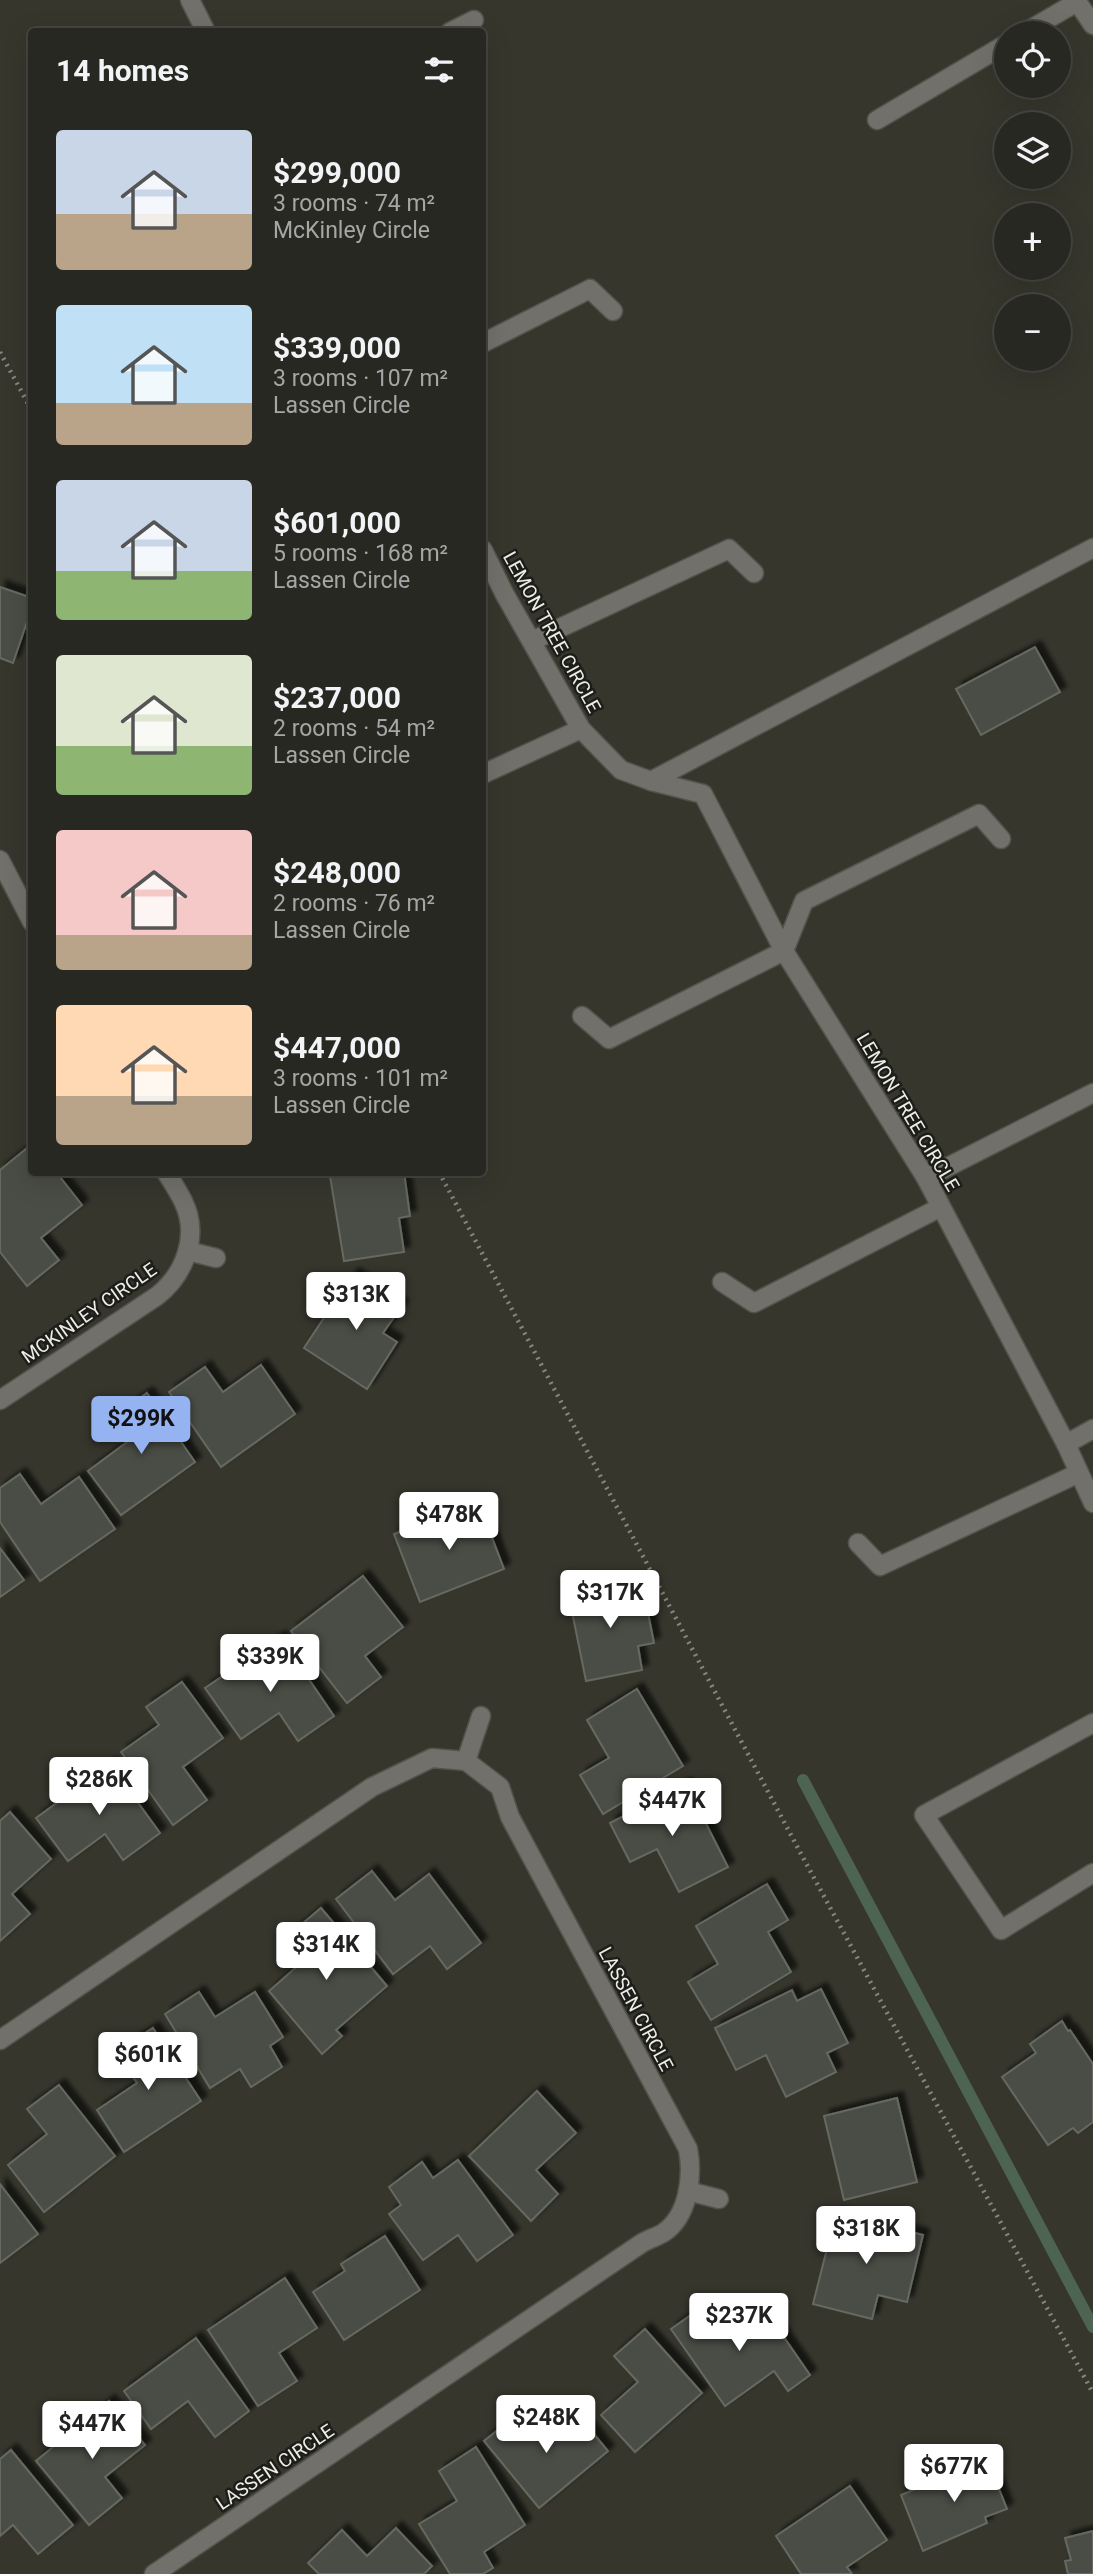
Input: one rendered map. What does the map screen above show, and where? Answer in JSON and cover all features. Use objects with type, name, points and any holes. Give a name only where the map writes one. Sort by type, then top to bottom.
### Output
[{"type":"street","points":[[190,0],[204,28]]},
{"type":"street","points":[[1057,21],[1085,11]]},
{"type":"street","points":[[458,28],[474,20]]},
{"type":"street","points":[[877,120],[994,51]]},
{"type":"street","points":[[486,341],[590,289],[613,311]]},
{"type":"street","points":[[651,781],[1093,548]]},
{"type":"street","points":[[532,641],[729,549],[754,573]]},
{"type":"street","name":"LEMON TREE CIRCLE","points":[[486,556],[581,729],[621,770],[651,781],[703,794],[784,951],[942,1207],[1066,1444],[1093,1503]]},
{"type":"street","points":[[486,773],[581,729]]},
{"type":"street","points":[[582,1016],[609,1039],[784,951],[804,901],[979,814],[1002,839]]},
{"type":"street","points":[[0,860],[28,914]]},
{"type":"street","points":[[926,1178],[1093,1093]]},
{"type":"street","name":"MCKINLEY CIRCLE","points":[[0,1399],[167,1288],[178,1275],[188,1251],[189,1217],[184,1202],[168,1176]]},
{"type":"street","points":[[722,1282],[754,1303],[942,1207]]},
{"type":"street","points":[[188,1251],[216,1258]]},
{"type":"street","points":[[1066,1444],[1093,1429]]},
{"type":"street","points":[[858,1543],[880,1566],[1079,1472]]},
{"type":"street","points":[[0,2040],[372,1787],[432,1758],[466,1762],[481,1716]]},
{"type":"street","points":[[1092,1725],[924,1815],[1001,1930],[1093,1873]]},
{"type":"street","name":"LASSEN CIRCLE","points":[[154,2574],[642,2242],[663,2233],[680,2212],[688,2191],[691,2165],[688,2149],[510,1817],[500,1787],[466,1762]]},
{"type":"street","points":[[688,2191],[719,2199]]},
{"type":"path","points":[[0,352],[28,404]]},
{"type":"path","points":[[441,1176],[807,1864],[1093,2393]]},
{"type":"building","points":[[0,587],[28,597],[28,619],[13,663],[0,658]]},
{"type":"building","points":[[1035,647],[1060,692],[981,735],[956,689]]},
{"type":"building","points":[[28,1147],[28,1176],[59,1176],[82,1205],[41,1238],[59,1260],[27,1286],[0,1252],[0,1170]]},
{"type":"building","points":[[330,1176],[405,1176],[410,1216],[399,1218],[404,1252],[344,1261]]},
{"type":"building","points":[[353,1274],[402,1306],[383,1333],[397,1342],[367,1389],[304,1348]]},
{"type":"building","points":[[261,1365],[295,1414],[221,1467],[169,1392],[205,1367],[223,1392]]},
{"type":"building","points":[[147,1393],[195,1462],[121,1515],[88,1471],[127,1442],[111,1419]]},
{"type":"building","points":[[20,1474],[41,1504],[79,1477],[115,1529],[40,1581],[0,1522],[0,1488]]},
{"type":"building","points":[[478,1501],[504,1569],[420,1602],[394,1534]]},
{"type":"building","points":[[0,1548],[24,1580],[0,1597]]},
{"type":"building","points":[[363,1576],[403,1627],[365,1656],[381,1677],[347,1703],[291,1631]]},
{"type":"building","points":[[622,1580],[626,1601],[645,1598],[654,1643],[638,1646],[642,1670],[586,1681],[568,1592]]},
{"type":"building","points":[[280,1637],[334,1716],[298,1741],[279,1713],[241,1739],[205,1688]]},
{"type":"building","points":[[182,1682],[223,1738],[183,1767],[207,1800],[173,1825],[121,1752],[159,1725],[146,1707]]},
{"type":"building","points":[[637,1689],[683,1766],[603,1814],[580,1775],[609,1758],[587,1720]]},
{"type":"building","points":[[110,1764],[160,1833],[123,1860],[105,1834],[68,1861],[36,1818]]},
{"type":"building","points":[[686,1784],[728,1867],[679,1892],[657,1849],[630,1862],[610,1823]]},
{"type":"building","points":[[10,1812],[51,1859],[12,1894],[30,1914],[0,1941],[0,1821]]},
{"type":"building","points":[[372,1871],[395,1900],[429,1874],[481,1943],[447,1969],[430,1946],[393,1974],[336,1899]]},
{"type":"building","points":[[767,1884],[788,1920],[768,1932],[791,1972],[711,2020],[688,1982],[718,1964],[696,1926]]},
{"type":"building","points":[[321,1908],[387,1986],[336,2030],[342,2036],[322,2054],[269,1991],[309,1956],[290,1934]]},
{"type":"building","points":[[821,1989],[848,2043],[827,2053],[836,2072],[786,2097],[766,2055],[736,2070],[715,2028],[792,1990],[797,2001]]},
{"type":"building","points":[[199,1992],[215,2017],[255,1992],[283,2037],[270,2046],[282,2067],[251,2087],[240,2069],[210,2088],[165,2014]]},
{"type":"building","points":[[1062,2021],[1093,2064],[1093,2122],[1078,2133],[1073,2128],[1048,2145],[1002,2077],[1036,2053],[1030,2044]]},
{"type":"building","points":[[153,2028],[201,2101],[124,2152],[97,2110],[137,2083],[116,2052]]},
{"type":"building","points":[[59,2085],[115,2156],[44,2212],[8,2165],[47,2134],[27,2109]]},
{"type":"building","points":[[537,2091],[576,2133],[536,2170],[558,2194],[531,2221],[469,2156]]},
{"type":"building","points":[[897,2098],[917,2182],[844,2200],[824,2116]]},
{"type":"building","points":[[458,2160],[513,2235],[477,2261],[458,2235],[423,2260],[389,2214],[401,2205],[389,2187],[422,2162],[433,2178]]},
{"type":"building","points":[[0,2184],[38,2234],[0,2263]]},
{"type":"building","points":[[836,2213],[923,2235],[907,2302],[878,2295],[872,2319],[813,2304]]},
{"type":"building","points":[[385,2236],[420,2290],[344,2340],[313,2292],[345,2271],[341,2264]]},
{"type":"building","points":[[285,2278],[317,2328],[279,2353],[297,2381],[258,2406],[208,2330]]},
{"type":"building","points":[[705,2305],[724,2333],[763,2307],[810,2375],[788,2391],[774,2371],[725,2406],[671,2329]]},
{"type":"building","points":[[645,2329],[702,2393],[635,2452],[601,2415],[638,2382],[614,2356]]},
{"type":"building","points":[[196,2338],[249,2411],[215,2437],[188,2401],[151,2429],[124,2391]]},
{"type":"building","points":[[109,2401],[145,2445],[105,2477],[122,2498],[89,2525],[36,2461]]},
{"type":"building","points":[[575,2411],[608,2451],[539,2508],[484,2441],[519,2413],[541,2439]]},
{"type":"building","points":[[476,2447],[525,2525],[484,2552],[493,2568],[483,2574],[450,2574],[419,2524],[457,2501],[439,2471]]},
{"type":"building","points":[[11,2450],[73,2525],[38,2554],[13,2525],[0,2536],[0,2459]]},
{"type":"building","points":[[987,2459],[1007,2509],[985,2517],[987,2523],[923,2551],[901,2495]]},
{"type":"building","points":[[850,2486],[887,2540],[847,2567],[852,2574],[801,2574],[776,2536]]},
{"type":"building","points":[[396,2528],[432,2566],[424,2574],[319,2574],[308,2563],[342,2530],[367,2556]]},
{"type":"building","points":[[1093,2531],[1093,2574],[1068,2574],[1065,2561],[1071,2560],[1065,2538]]},
{"type":"waterway","points":[[803,1780],[1093,2327]]}]
